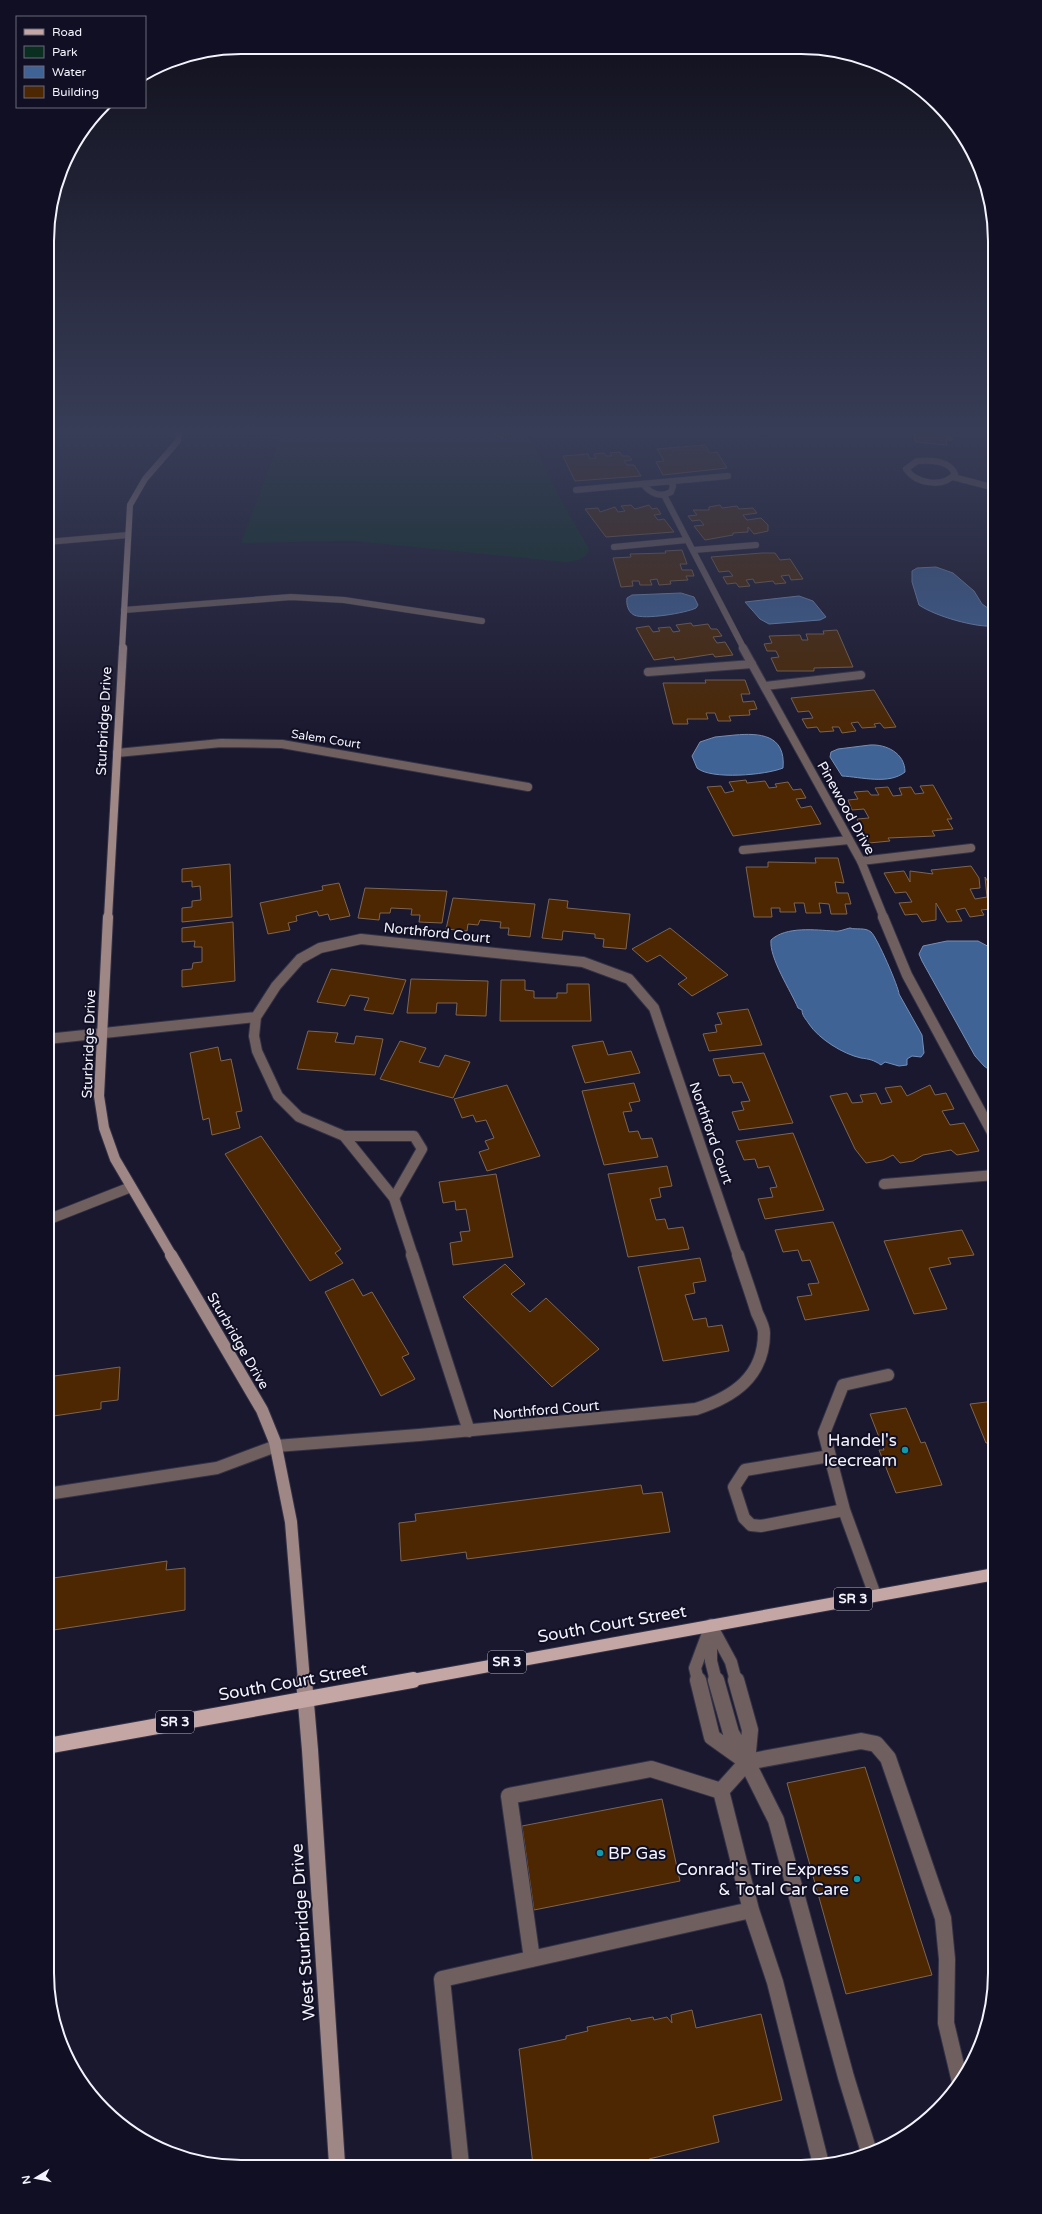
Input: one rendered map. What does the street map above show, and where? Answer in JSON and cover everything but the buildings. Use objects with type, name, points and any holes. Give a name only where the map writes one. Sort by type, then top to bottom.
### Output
[{"type":"main road","name":"South Court Street","points":[[54,1745],[303,1698],[988,1575]]},
{"type":"street","points":[[54,541],[101,537]]},
{"type":"street","name":"Sturbridge Drive","points":[[128,537],[99,1096],[104,1128],[115,1159],[262,1410],[276,1446],[292,1529],[303,1698]]},
{"type":"street","name":"Pinewood Drive","points":[[687,537],[752,664],[861,861],[907,975],[988,1125]]},
{"type":"street","points":[[614,547],[688,540]]},
{"type":"street","points":[[693,550],[756,545]]},
{"type":"street","points":[[124,610],[291,597],[344,600],[482,621]]},
{"type":"street","points":[[648,672],[752,664]]},
{"type":"street","points":[[765,686],[861,675]]},
{"type":"street","name":"Salem Court","points":[[117,753],[220,743],[282,744],[528,787]]},
{"type":"street","points":[[743,850],[849,840]]},
{"type":"street","points":[[861,861],[971,848]]},
{"type":"street","name":"Northford Court","points":[[54,1493],[217,1468],[276,1446],[469,1431],[696,1408],[719,1402],[739,1390],[754,1373],[762,1353],[764,1332],[654,1008],[629,979],[583,962],[360,939],[320,948],[300,958],[276,986],[256,1018]]},
{"type":"street","points":[[54,1038],[102,1032],[256,1018],[254,1036],[257,1051],[278,1096],[299,1117],[344,1136],[414,1136],[422,1150],[394,1198]]},
{"type":"street","points":[[344,1136],[394,1198],[469,1431]]},
{"type":"street","points":[[884,1184],[988,1176]]},
{"type":"street","points":[[54,1217],[131,1187]]},
{"type":"street","points":[[876,1595],[844,1510],[824,1433],[843,1385],[888,1375]]},
{"type":"street","points":[[830,1456],[746,1470],[739,1477],[734,1487],[744,1518],[751,1525],[762,1526],[844,1510]]},
{"type":"street","points":[[711,1625],[711,1661],[731,1733],[776,1820],[846,2077],[868,2148]]},
{"type":"street","points":[[711,1625],[731,1662],[750,1730],[747,1762],[721,1791]]},
{"type":"street","points":[[711,1625],[695,1668],[712,1737],[747,1762],[861,1741],[876,1744],[888,1758],[943,1918],[947,1960],[946,2022],[958,2075]]},
{"type":"street","name":"West Sturbridge Drive","points":[[303,1698],[310,1750],[337,2160]]},
{"type":"street","points":[[532,1959],[509,1796],[652,1769],[721,1791]]},
{"type":"street","points":[[721,1791],[752,1910],[775,1982],[820,2159]]},
{"type":"street","points":[[460,2160],[442,1979],[752,1910]]},
{"type":"green space","points":[[243,537],[582,537],[589,549],[588,553],[583,557],[566,562],[354,541],[241,543]]},
{"type":"water","points":[[936,567],[953,573],[974,591],[982,604],[988,608],[988,626],[967,623],[945,617],[919,605],[912,582],[912,571],[917,568]]},
{"type":"water","points":[[681,593],[694,597],[698,605],[696,608],[675,614],[646,617],[634,615],[630,612],[627,605],[627,598],[632,595]]},
{"type":"water","points":[[799,596],[813,601],[826,617],[820,620],[769,624],[760,619],[745,602]]},
{"type":"water","points":[[744,734],[762,736],[775,742],[780,748],[783,757],[783,768],[764,773],[726,775],[704,772],[697,768],[692,756],[700,742],[715,737]]},
{"type":"water","points":[[870,745],[882,746],[894,751],[902,760],[905,772],[898,776],[883,779],[866,779],[842,776],[830,757],[831,752],[838,749]]},
{"type":"water","points":[[850,928],[869,930],[874,936],[887,963],[899,994],[922,1035],[924,1053],[921,1057],[912,1056],[907,1059],[907,1065],[899,1066],[885,1062],[881,1065],[871,1060],[847,1053],[825,1040],[813,1030],[803,1016],[802,1010],[798,1008],[773,956],[771,940],[785,933],[801,930],[840,931]]},
{"type":"water","points":[[947,941],[978,941],[988,946],[988,1069],[975,1056],[922,961],[919,954],[923,946]]},
{"type":"place","name":"Handel's Icecream","points":[[905,1450]]},
{"type":"place","name":"BP Gas","points":[[600,1853]]},
{"type":"place","name":"Conrad's Tire Express & Total Car Care","points":[[857,1879]]}]
